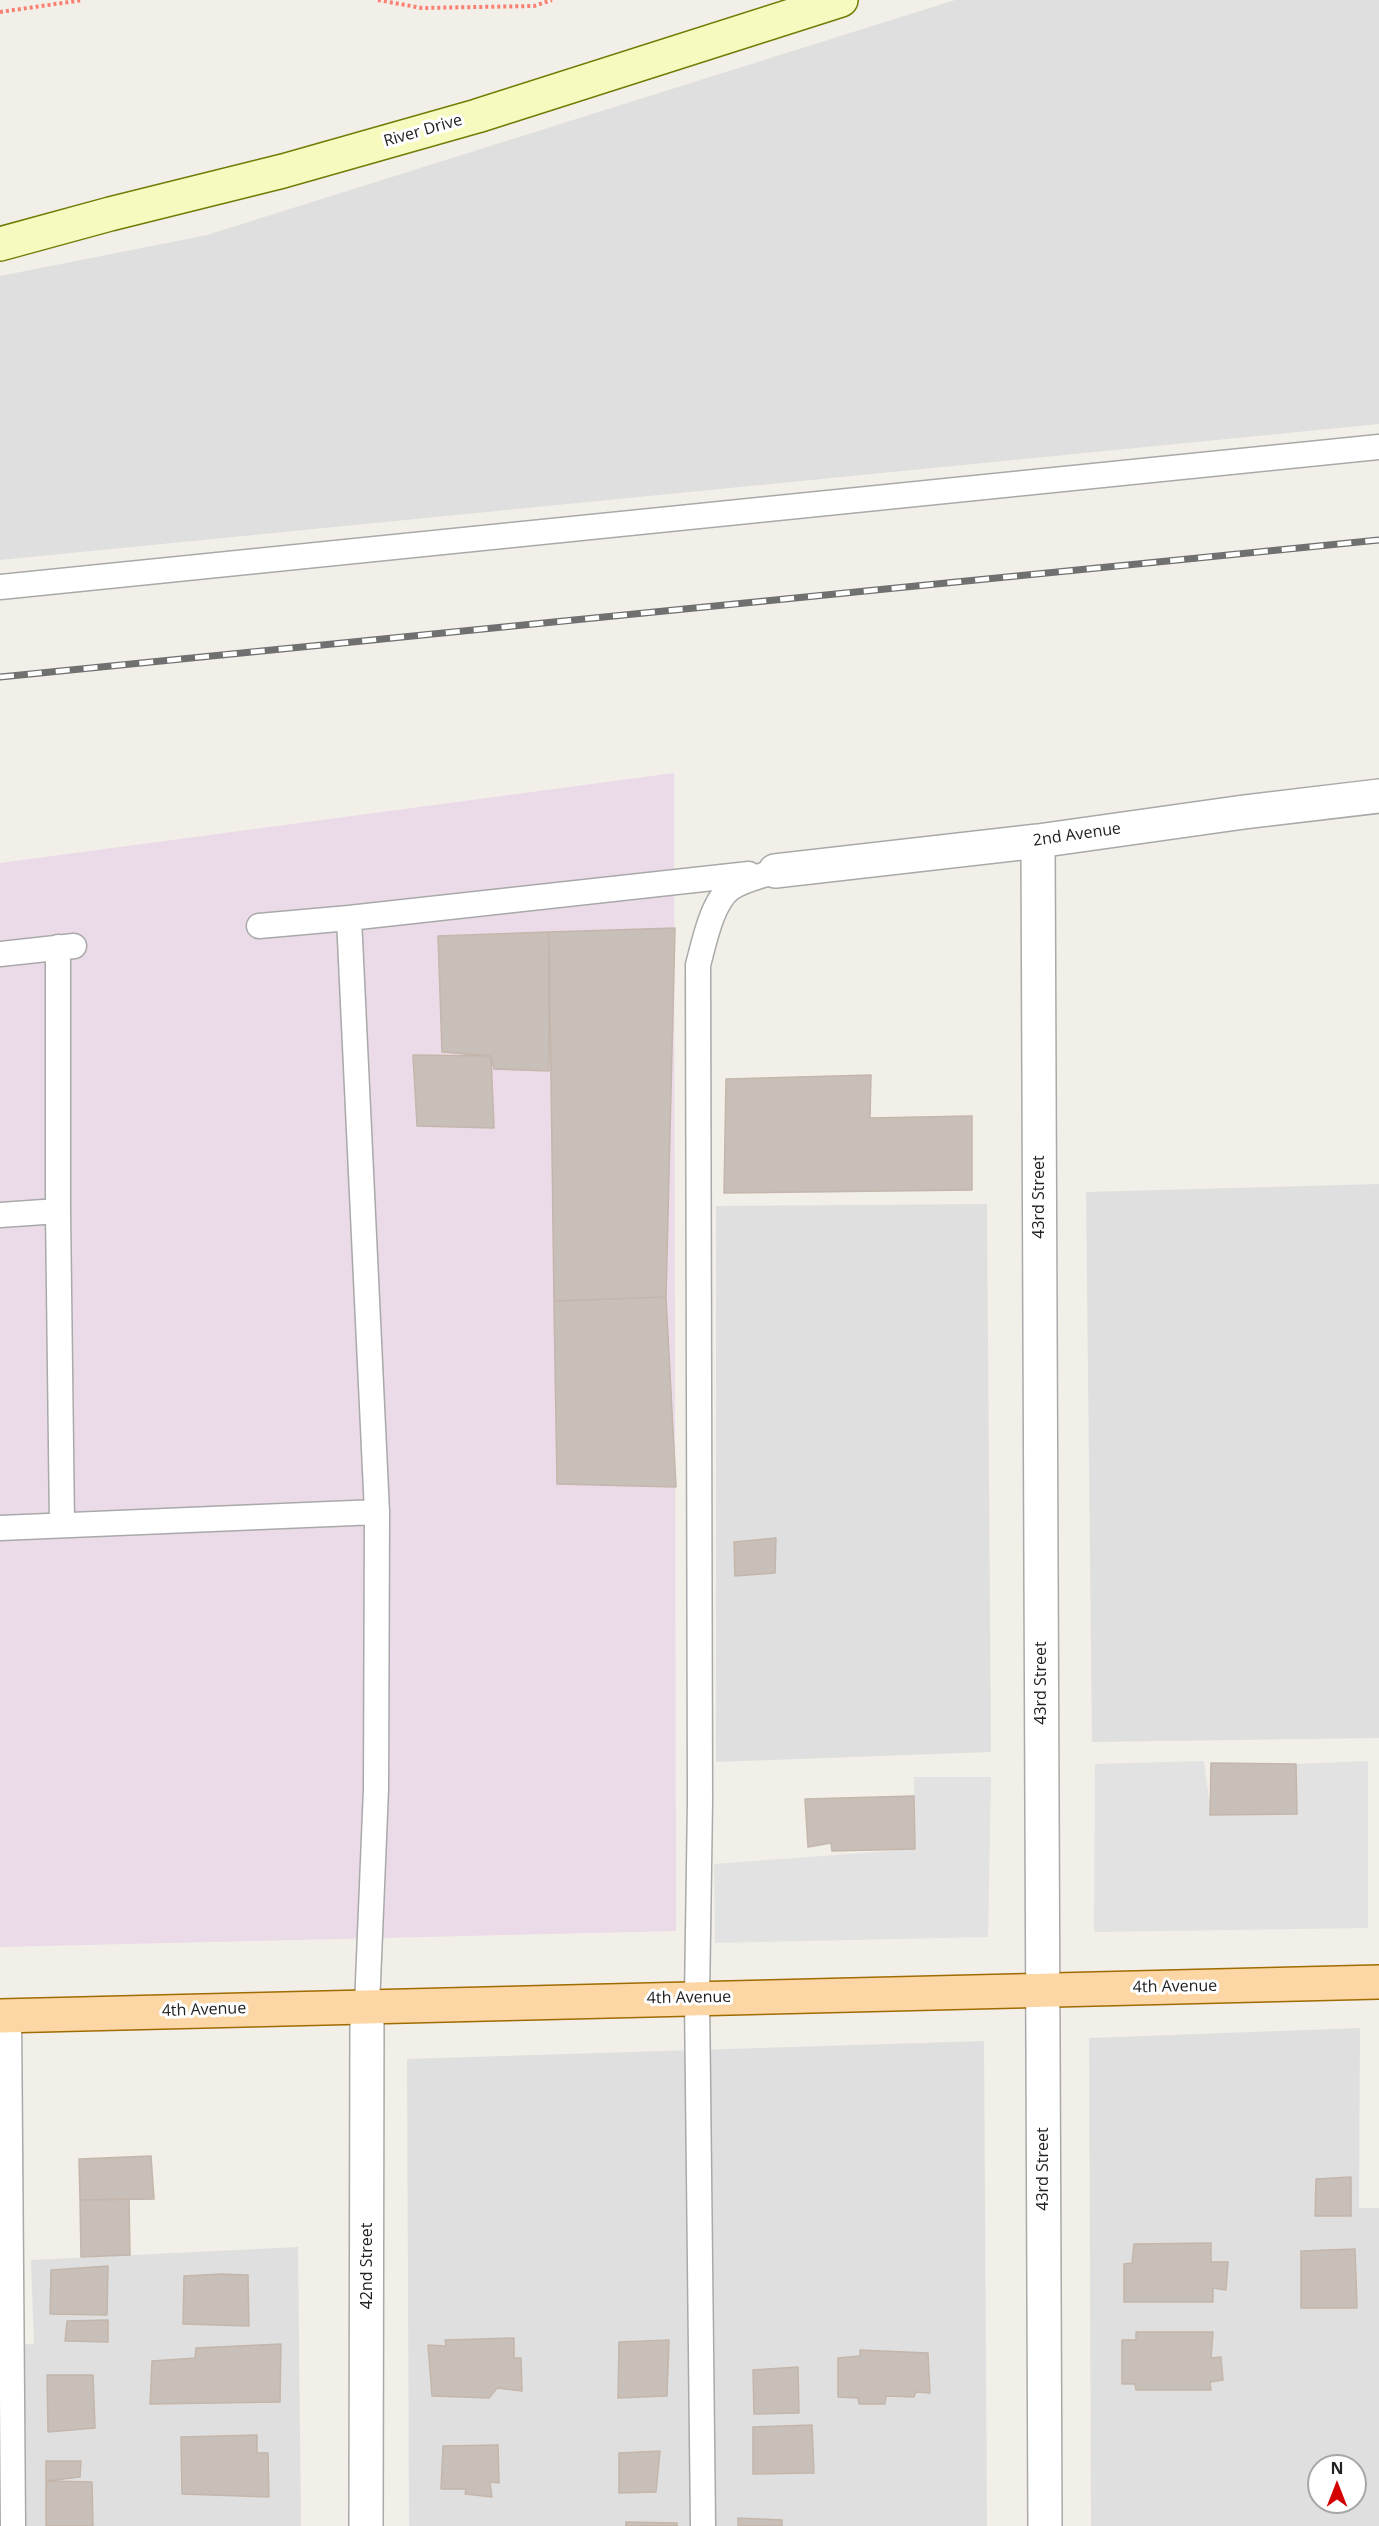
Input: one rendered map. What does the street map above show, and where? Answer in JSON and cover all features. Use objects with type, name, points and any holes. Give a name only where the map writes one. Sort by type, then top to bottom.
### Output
[{"type":"main road","name":"4th Avenue","points":[[4,2016],[1379,1982]]},
{"type":"street","name":"River Drive","points":[[0,244],[110,213],[283,171],[477,116],[841,0]]},
{"type":"street","name":"2nd Avenue","points":[[775,871],[1038,841],[1379,796]]},
{"type":"street","name":"43rd Street","points":[[1038,841],[1045,2526]]},
{"type":"street","name":"42nd Street","points":[[366,2526],[368,2006]]},
{"type":"lane","points":[[0,587],[1379,447]]},
{"type":"lane","points":[[259,926],[775,871]]},
{"type":"lane","points":[[704,2526],[697,1998],[700,1801],[698,964],[718,903],[731,888],[775,871]]},
{"type":"lane","points":[[349,918],[378,1512],[376,1789],[368,2006]]},
{"type":"lane","points":[[0,954],[66,947],[58,1211],[62,1525]]},
{"type":"lane","points":[[0,1215],[58,1211]]},
{"type":"lane","points":[[0,1528],[378,1512]]},
{"type":"lane","points":[[4,2016],[13,2526]]},
{"type":"path","points":[[0,12],[83,0]]},
{"type":"path","points":[[378,0],[422,8],[534,6],[552,0]]},
{"type":"path","points":[[470,0],[471,7]]},
{"type":"shaded area","points":[[955,0],[1379,0],[1379,424],[0,560],[0,276],[207,235]]},
{"type":"shaded area","points":[[674,773],[676,1931],[0,1947],[0,863]]},
{"type":"shaded area","points":[[1379,1184],[1379,1738],[1092,1742],[1086,1192]]},
{"type":"shaded area","points":[[987,1204],[991,1752],[716,1762],[716,1206]]},
{"type":"shaded area","points":[[1204,1761],[1211,1815],[1297,1814],[1296,1764],[1368,1761],[1368,1928],[1094,1932],[1095,1764]]},
{"type":"shaded area","points":[[914,1777],[991,1777],[988,1937],[715,1943],[714,1864],[915,1849]]},
{"type":"shaded area","points":[[1360,2028],[1359,2208],[1379,2208],[1379,2526],[1091,2526],[1089,2038]]},
{"type":"shaded area","points":[[984,2041],[987,2526],[409,2526],[407,2059]]},
{"type":"shaded area","points":[[298,2247],[301,2526],[0,2526],[0,2345],[34,2344],[31,2260]]},
{"type":"building","points":[[675,928],[666,1297],[554,1301],[549,932]]},
{"type":"building","points":[[549,932],[549,1071],[494,1069],[491,1056],[442,1052],[438,936]]},
{"type":"building","points":[[413,1055],[491,1056],[494,1128],[417,1126]]},
{"type":"building","points":[[871,1075],[870,1118],[972,1116],[972,1190],[724,1193],[726,1079]]},
{"type":"building","points":[[666,1297],[676,1487],[557,1484],[554,1301]]},
{"type":"building","points":[[776,1538],[775,1573],[735,1576],[734,1542]]},
{"type":"building","points":[[1211,1763],[1296,1764],[1297,1814],[1210,1815]]},
{"type":"building","points":[[914,1796],[915,1849],[832,1851],[831,1843],[808,1847],[805,1799]]},
{"type":"building","points":[[151,2156],[154,2199],[80,2200],[79,2159]]},
{"type":"building","points":[[1351,2177],[1351,2216],[1315,2216],[1316,2179]]},
{"type":"building","points":[[129,2199],[130,2255],[81,2257],[80,2200]]},
{"type":"building","points":[[1211,2243],[1211,2262],[1228,2262],[1226,2290],[1213,2288],[1213,2302],[1124,2302],[1124,2264],[1132,2263],[1134,2244]]},
{"type":"building","points":[[1355,2249],[1357,2308],[1301,2308],[1301,2251]]},
{"type":"building","points":[[108,2266],[107,2315],[50,2314],[51,2270]]},
{"type":"building","points":[[248,2275],[249,2326],[183,2324],[184,2276]]},
{"type":"building","points":[[108,2320],[108,2342],[65,2341],[67,2321]]},
{"type":"building","points":[[1136,2332],[1213,2332],[1211,2358],[1221,2357],[1223,2380],[1210,2382],[1211,2390],[1136,2390],[1135,2384],[1122,2384],[1122,2340],[1136,2340]]},
{"type":"building","points":[[514,2338],[514,2358],[521,2358],[522,2391],[497,2388],[489,2398],[432,2396],[428,2345],[446,2346],[445,2340]]},
{"type":"building","points":[[669,2340],[667,2396],[618,2398],[619,2342]]},
{"type":"building","points":[[281,2344],[280,2402],[150,2404],[152,2361],[195,2358],[196,2348]]},
{"type":"building","points":[[860,2350],[928,2353],[930,2393],[916,2392],[914,2397],[886,2396],[885,2404],[859,2404],[858,2398],[838,2397],[838,2358],[860,2356]]},
{"type":"building","points":[[798,2367],[799,2413],[754,2414],[753,2370]]},
{"type":"building","points":[[47,2375],[93,2375],[95,2428],[48,2432]]},
{"type":"building","points":[[812,2425],[814,2473],[753,2474],[753,2427]]},
{"type":"building","points":[[257,2435],[257,2453],[268,2453],[269,2497],[182,2494],[181,2437]]},
{"type":"building","points":[[498,2445],[499,2483],[490,2482],[492,2497],[465,2494],[466,2489],[441,2489],[443,2446]]},
{"type":"building","points":[[660,2451],[656,2492],[619,2493],[619,2453]]},
{"type":"building","points":[[46,2461],[81,2461],[80,2477],[46,2481]]},
{"type":"building","points":[[46,2481],[92,2482],[93,2526],[46,2526]]},
{"type":"building","points":[[738,2518],[782,2520],[782,2526],[738,2526]]},
{"type":"building","points":[[626,2522],[677,2523],[677,2526],[626,2526]]},
{"type":"railway","points":[[0,677],[1379,540]]}]
